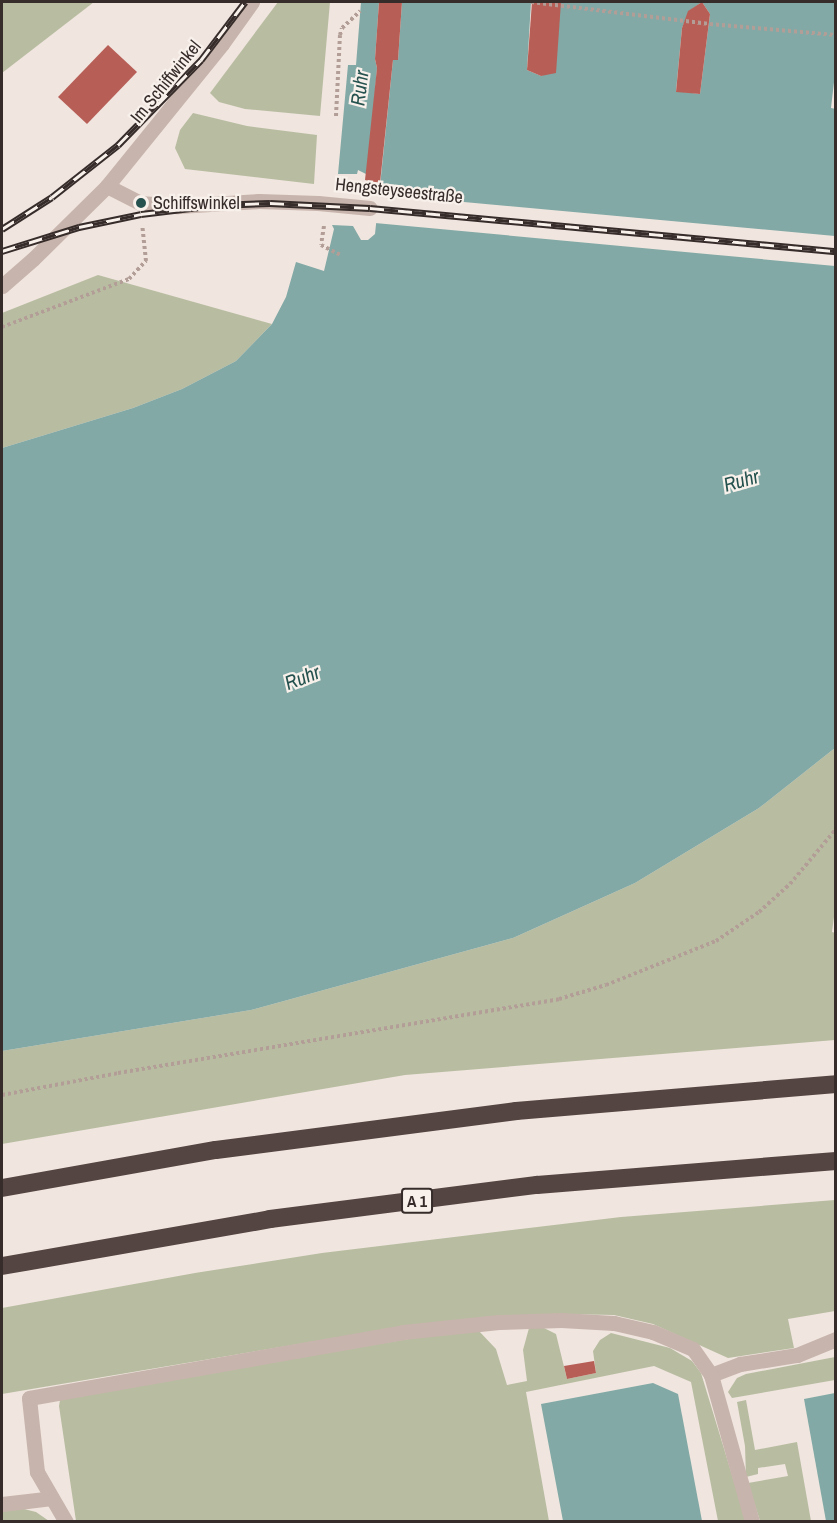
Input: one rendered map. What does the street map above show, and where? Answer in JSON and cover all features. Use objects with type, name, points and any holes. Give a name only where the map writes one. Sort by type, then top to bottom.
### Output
[{"type":"highway","points":[[2,1188],[216,1150],[516,1111],[836,1084]]},
{"type":"highway","name":"A 1","points":[[2,1266],[270,1219],[537,1185],[836,1161]]},
{"type":"street","name":"Im Schiffwinkel","points":[[107,186],[222,44],[252,2]]},
{"type":"street","name":"Hengsteyseestraße","points":[[107,186],[141,203],[178,206],[271,201],[370,208]]},
{"type":"street","points":[[2,286],[33,259],[107,186]]},
{"type":"street","points":[[66,1521],[37,1472],[29,1398],[403,1332],[498,1322],[561,1320],[614,1323],[653,1332],[693,1349],[711,1375],[752,1521]]},
{"type":"street","points":[[711,1375],[740,1364],[796,1355],[836,1339]]},
{"type":"street","points":[[2,1504],[52,1498]]},
{"type":"path","points":[[531,2],[710,24],[836,35]]},
{"type":"path","points":[[336,116],[340,35],[342,28],[360,11]]},
{"type":"path","points":[[2,327],[129,279],[146,261],[141,203]]},
{"type":"path","name":"Hengsteyseestraße","points":[[370,208],[836,251]]},
{"type":"path","points":[[324,224],[321,245],[341,255]]},
{"type":"path","points":[[2,1095],[118,1072],[559,999],[606,985],[716,941],[759,912],[790,884],[836,830]]},
{"type":"green space","points":[[2,2],[94,2],[2,73]]},
{"type":"green space","points":[[278,2],[330,2],[320,116],[245,109],[219,102],[210,93]]},
{"type":"green space","points":[[193,113],[247,126],[317,135],[314,184],[185,169],[175,148],[180,130]]},
{"type":"green space","points":[[98,275],[272,324],[236,361],[182,389],[133,408],[2,448],[2,313]]},
{"type":"green space","points":[[835,748],[836,902],[832,932],[836,933],[835,1040],[405,1075],[2,1144],[2,1051],[251,1010],[513,938],[635,883],[759,808]]},
{"type":"green space","points":[[835,1200],[835,1311],[788,1319],[794,1348],[728,1358],[653,1324],[614,1315],[560,1314],[400,1327],[2,1394],[2,1308],[195,1273],[322,1253],[621,1217]]},
{"type":"green space","points":[[529,1328],[544,1328],[556,1334],[567,1379],[596,1373],[593,1351],[600,1340],[611,1333],[670,1348],[692,1361],[701,1373],[746,1521],[718,1521],[691,1382],[654,1366],[526,1392],[549,1521],[76,1521],[59,1406],[60,1400],[65,1397],[426,1336],[478,1330],[496,1349],[507,1385],[527,1381],[523,1350]]},
{"type":"green space","points":[[835,1357],[835,1380],[732,1398],[728,1392],[737,1378],[746,1374]]},
{"type":"green space","points":[[746,1400],[755,1450],[797,1442],[811,1521],[760,1521],[748,1483],[788,1476],[785,1464],[758,1468],[758,1474],[746,1477],[745,1446],[737,1402]]},
{"type":"green space","points":[[20,1508],[36,1512],[49,1521],[2,1521],[2,1510]]},
{"type":"water","name":"Ruhr","points":[[361,2],[379,2],[375,59],[377,68],[368,175],[358,170],[357,174],[338,174],[348,65],[356,65]]},
{"type":"water","name":"Ruhr","points":[[402,2],[531,2],[527,70],[541,76],[561,2],[702,2],[835,2],[836,65],[831,108],[836,109],[835,748],[759,808],[635,883],[513,938],[251,1010],[2,1051],[2,448],[133,408],[182,389],[236,361],[272,324],[286,297],[296,262],[324,271],[334,229],[332,225],[353,226],[361,240],[368,240],[375,234],[393,60],[398,60]],"holes":[[[702,2],[710,14],[700,94],[676,91],[682,28],[689,11]]]},
{"type":"water","points":[[653,1383],[678,1394],[702,1521],[563,1521],[541,1404]]},
{"type":"water","points":[[835,1393],[835,1521],[826,1521],[804,1399]]},
{"type":"pier","points":[[377,194],[835,236],[835,266],[375,223]]},
{"type":"building","points":[[379,2],[402,2],[398,60],[393,60],[380,183],[365,180],[377,68],[375,59]]},
{"type":"building","points":[[532,2],[561,2],[556,73],[541,76],[527,70]]},
{"type":"building","points":[[702,2],[710,14],[700,94],[676,92],[682,28],[688,11]]},
{"type":"building","points":[[108,45],[137,72],[87,124],[58,97]]},
{"type":"building","points":[[594,1361],[596,1373],[567,1379],[564,1366]]},
{"type":"railway","points":[[2,229],[52,197],[118,145],[201,60],[245,2]]},
{"type":"railway","points":[[2,251],[79,227],[141,214],[217,205],[270,203],[370,208],[836,251]]},
{"type":"place","name":"Schiffswinkel","points":[[141,203]]}]
